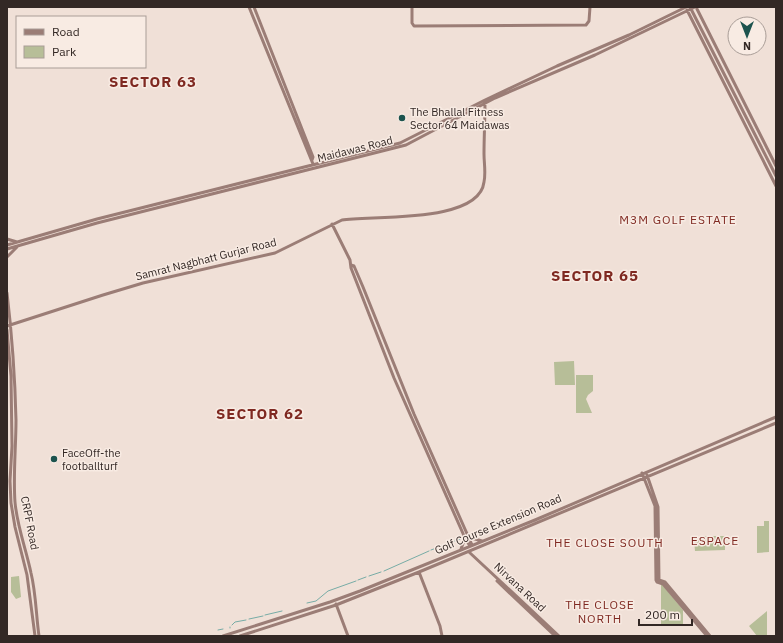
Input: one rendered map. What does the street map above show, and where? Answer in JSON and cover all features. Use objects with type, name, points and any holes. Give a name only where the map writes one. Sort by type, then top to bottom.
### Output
[{"type":"street","points":[[249,7],[313,162]]},
{"type":"street","points":[[254,7],[303,129],[313,157],[314,168]]},
{"type":"street","points":[[412,7],[413,25],[583,26],[589,21],[590,7]]},
{"type":"street","points":[[688,8],[695,17],[776,175]]},
{"type":"street","points":[[688,8],[776,186]]},
{"type":"street","name":"Maidawas Road","points":[[145,209],[313,162],[404,141],[485,102],[595,55],[688,8],[697,8]]},
{"type":"street","points":[[695,17],[697,8]]},
{"type":"street","points":[[697,8],[776,166]]},
{"type":"street","name":"Maidawas Road","points":[[7,249],[20,243],[97,219],[209,196],[406,145],[485,102]]},
{"type":"street","name":"Samrat Nagbhatt Gurjar Road","points":[[9,326],[143,283],[275,253],[342,220],[352,218],[429,215],[461,205],[476,197],[484,183],[485,102]]},
{"type":"street","points":[[332,224],[351,265],[354,266],[414,414],[466,537],[471,545]]},
{"type":"street","points":[[7,239],[20,243]]},
{"type":"street","points":[[7,257],[20,243]]},
{"type":"street","name":"Maidawas Road","points":[[7,245],[20,243]]},
{"type":"street","name":"CRPF Road","points":[[7,293],[9,326],[14,352],[16,446],[14,481],[15,503],[18,529],[32,575],[39,636]]},
{"type":"street","points":[[7,330],[10,361],[12,419],[10,486],[13,515],[18,529],[27,575],[35,636]]},
{"type":"street","name":"Golf Course Extension Road","points":[[223,636],[360,591],[460,549],[483,541],[776,416]]},
{"type":"street","name":"Golf Course Extension Road","points":[[240,636],[362,595],[469,552],[776,423]]},
{"type":"street","points":[[644,472],[658,507],[658,580]]},
{"type":"street","points":[[523,524],[525,528]]},
{"type":"street","points":[[466,537],[483,541]]},
{"type":"street","points":[[460,549],[466,537]]},
{"type":"street","points":[[490,538],[491,542]]},
{"type":"street","name":"Nirvana Road","points":[[469,552],[555,636]]},
{"type":"street","name":"Nirvana Road","points":[[469,552],[559,636]]},
{"type":"street","points":[[425,564],[427,569]]},
{"type":"street","points":[[419,572],[440,626],[442,636]]},
{"type":"street","points":[[658,580],[707,636]]},
{"type":"street","points":[[658,580],[665,582],[710,636]]},
{"type":"street","points":[[360,591],[362,595]]},
{"type":"street","points":[[333,601],[347,636]]},
{"type":"green space","points":[[574,361],[575,385],[555,385],[554,362]]},
{"type":"green space","points":[[576,375],[593,375],[593,391],[586,399],[592,413],[576,413]]},
{"type":"green space","points":[[764,521],[769,521],[769,552],[757,553],[757,526],[764,526]]},
{"type":"green space","points":[[700,536],[725,536],[725,550],[695,551],[694,540],[700,540]]},
{"type":"green space","points":[[19,576],[21,597],[16,599],[11,592],[11,577]]},
{"type":"green space","points":[[661,583],[683,610],[683,625],[661,625]]},
{"type":"green space","points":[[767,611],[767,636],[757,636],[749,626]]},
{"type":"waterway","points":[[431,550],[463,538]]},
{"type":"waterway","points":[[384,571],[429,551]]},
{"type":"waterway","points":[[369,576],[381,572]]},
{"type":"waterway","points":[[358,580],[366,577]]},
{"type":"waterway","points":[[307,603],[316,601],[328,591],[356,581]]},
{"type":"waterway","points":[[265,615],[282,611]]},
{"type":"waterway","points":[[249,619],[263,616]]},
{"type":"waterway","points":[[232,625],[235,622],[246,620]]},
{"type":"waterway","points":[[218,630],[223,629]]},
{"type":"place","name":"The Bhallal Fitness Sector 64 Maidawas","points":[[402,118]]},
{"type":"place","name":"FaceOff-the footballturf","points":[[54,459]]},
{"type":"district","name":"SECTOR 63","points":[[153,81]]},
{"type":"district","name":"M3M GOLF ESTATE","points":[[678,219]]},
{"type":"district","name":"SECTOR 65","points":[[595,275]]},
{"type":"district","name":"SECTOR 62","points":[[260,413]]},
{"type":"district","name":"ESPACE","points":[[715,540]]},
{"type":"district","name":"THE CLOSE SOUTH","points":[[605,542]]},
{"type":"district","name":"THE CLOSE NORTH","points":[[600,611]]}]
